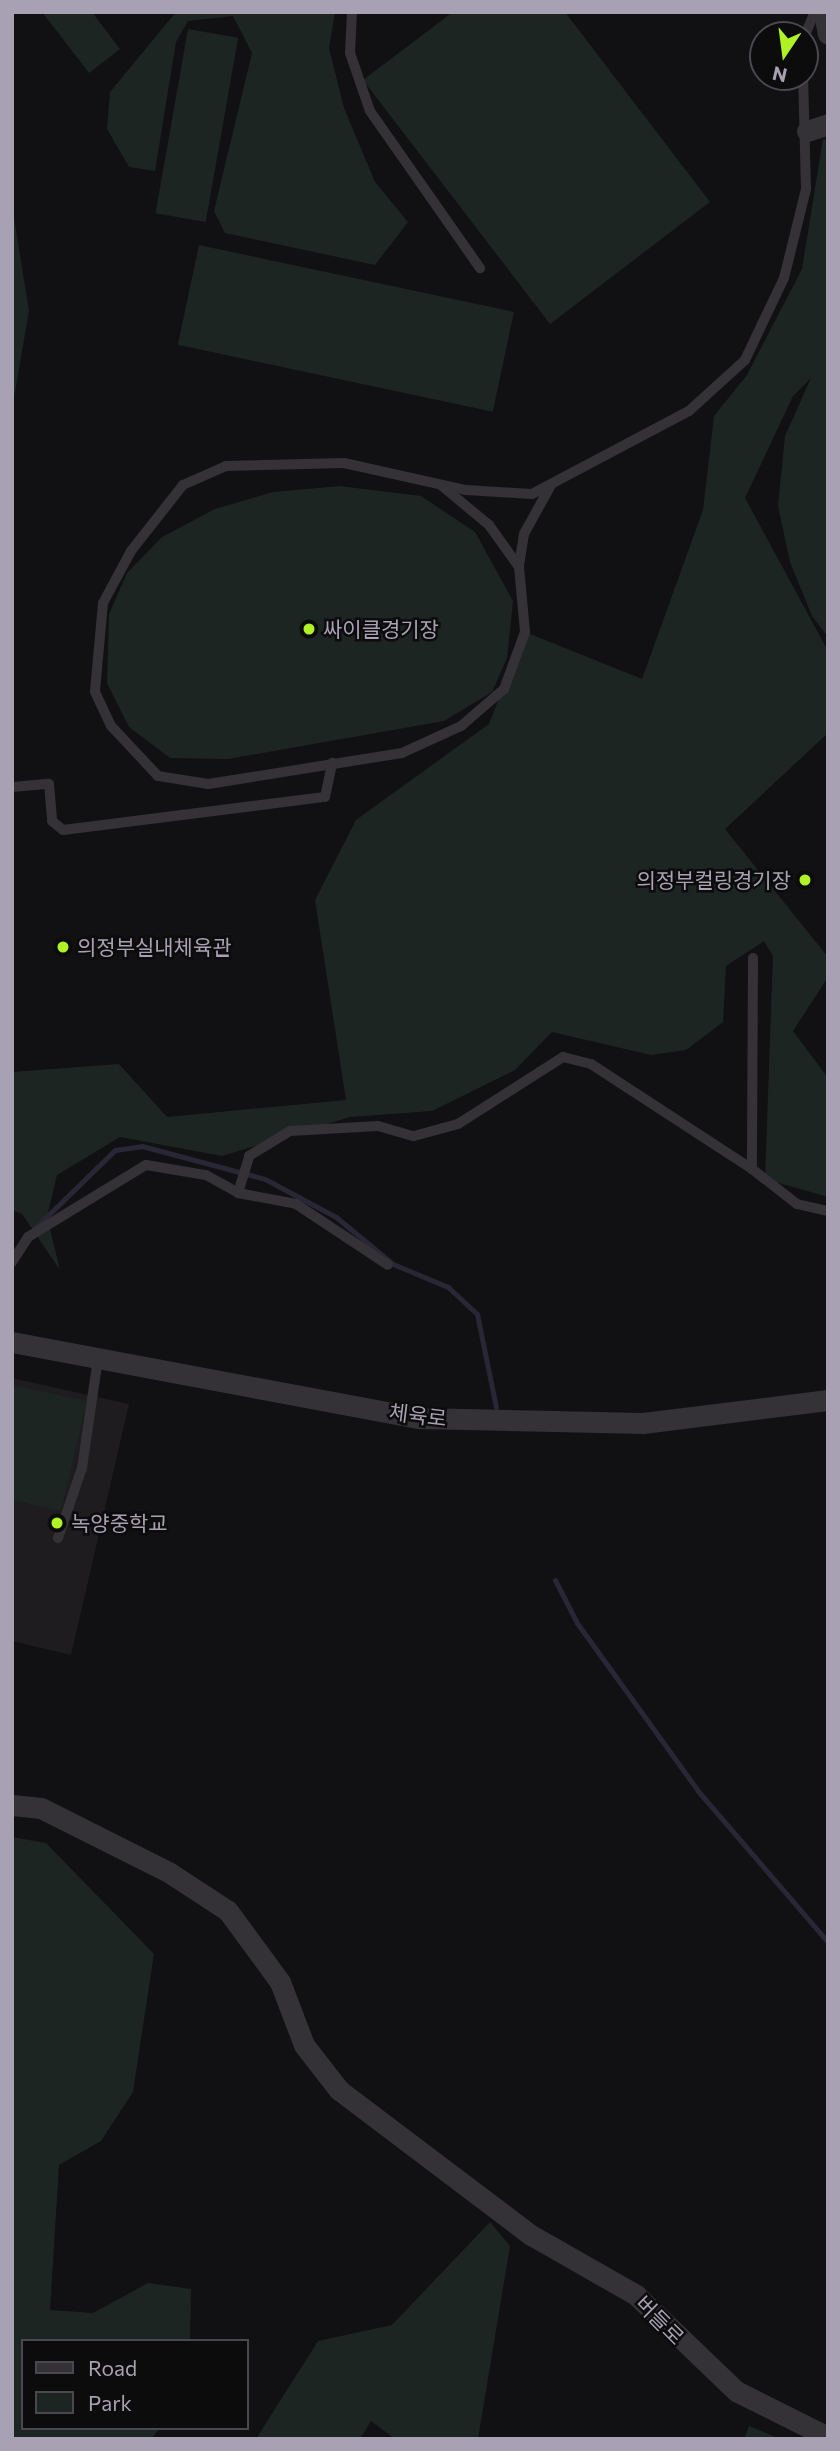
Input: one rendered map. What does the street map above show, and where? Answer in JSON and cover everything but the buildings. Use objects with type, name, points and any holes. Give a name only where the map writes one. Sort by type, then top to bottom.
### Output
[{"type":"street","points":[[824,12],[828,34]]},
{"type":"street","points":[[807,131],[828,124]]},
{"type":"street","name":"체육로","points":[[12,1342],[419,1418],[520,1424],[643,1423],[828,1400]]},
{"type":"street","name":"버들로","points":[[12,1805],[41,1808],[170,1873],[228,1911],[280,1982],[304,2045],[339,2090],[488,2205],[636,2295],[736,2392],[828,2437]]},
{"type":"lane","points":[[352,12],[350,53],[370,111],[480,268]]},
{"type":"lane","points":[[551,485],[524,534],[519,567],[525,632],[503,689],[461,726],[402,753],[208,784],[158,776],[111,726],[95,691],[103,603],[131,551],[183,485],[226,466],[344,463],[436,482],[532,494],[688,411],[746,360],[784,278],[806,189],[807,131],[804,91]]},
{"type":"lane","points":[[807,131],[828,116]]},
{"type":"lane","points":[[436,482],[489,525],[519,567]]},
{"type":"lane","points":[[12,787],[49,785],[52,821],[63,830],[325,797],[332,763]]},
{"type":"lane","points":[[751,1169],[753,958]]},
{"type":"lane","points":[[240,1189],[248,1162],[290,1131],[378,1126],[414,1136],[458,1124],[563,1057],[592,1064],[751,1169],[797,1204],[828,1211]]},
{"type":"lane","points":[[12,1262],[28,1237],[146,1165],[206,1175],[240,1189],[296,1204],[388,1265]]},
{"type":"lane","points":[[58,1538],[82,1468],[98,1358]]},
{"type":"shaded area","name":"녹양중학교","points":[[12,1378],[129,1404],[71,1655],[12,1641]]},
{"type":"green space","points":[[42,12],[92,12],[120,49],[89,73]]},
{"type":"green space","points":[[176,12],[335,12],[329,48],[344,108],[375,182],[408,222],[375,265],[225,233],[214,211],[252,53],[233,16],[188,21],[176,42],[155,171],[129,167],[107,129],[110,92]]},
{"type":"green space","points":[[453,12],[565,12],[710,202],[550,324],[363,80]]},
{"type":"green space","points":[[188,29],[238,38],[206,222],[156,213]]},
{"type":"green space","points":[[823,139],[828,141],[828,637],[812,616],[790,562],[778,506],[785,436],[811,378],[793,396],[745,498],[828,651],[828,733],[725,829],[828,957],[828,977],[793,1031],[828,1078],[828,1197],[765,1179],[773,956],[764,941],[726,966],[723,1022],[686,1050],[651,1055],[552,1032],[515,1070],[432,1111],[350,1117],[222,1156],[120,1137],[57,1175],[47,1217],[60,1270],[22,1214],[12,1210],[12,1072],[119,1064],[167,1117],[346,1100],[315,900],[356,820],[489,724],[525,632],[642,679],[703,510],[714,416],[747,375],[802,269]]},
{"type":"green space","points":[[12,205],[29,311],[12,409]]},
{"type":"green space","points":[[199,245],[514,312],[493,412],[178,345]]},
{"type":"green space","name":"싸이클경기장","points":[[340,486],[421,496],[475,532],[513,601],[507,658],[492,692],[444,721],[228,759],[170,758],[129,727],[107,683],[109,614],[127,573],[162,537],[215,509],[273,492]]},
{"type":"green space","points":[[12,1385],[87,1401],[61,1511],[12,1500]]},
{"type":"green space","points":[[12,1837],[46,1843],[154,1954],[133,2092],[101,2141],[59,2165],[50,2310],[93,2313],[148,2283],[191,2289],[190,2339],[21,2339],[21,2430],[158,2430],[151,2439],[12,2439]]},
{"type":"green space","points":[[490,2222],[510,2246],[478,2439],[395,2439],[371,2421],[360,2439],[256,2439],[318,2341],[392,2325]]},
{"type":"green space","points":[[749,2426],[781,2439],[744,2439]]},
{"type":"waterway","points":[[35,1228],[115,1150],[142,1146],[265,1179],[336,1217],[393,1264],[448,1287],[477,1314],[496,1407]]},
{"type":"waterway","points":[[555,1580],[577,1623],[698,1791],[828,1942]]},
{"type":"place","name":"싸이클경기장","points":[[309,629]]},
{"type":"place","name":"의정부컬링경기장","points":[[805,880]]},
{"type":"place","name":"의정부실내체육관","points":[[63,947]]},
{"type":"place","name":"녹양중학교","points":[[57,1523]]}]
